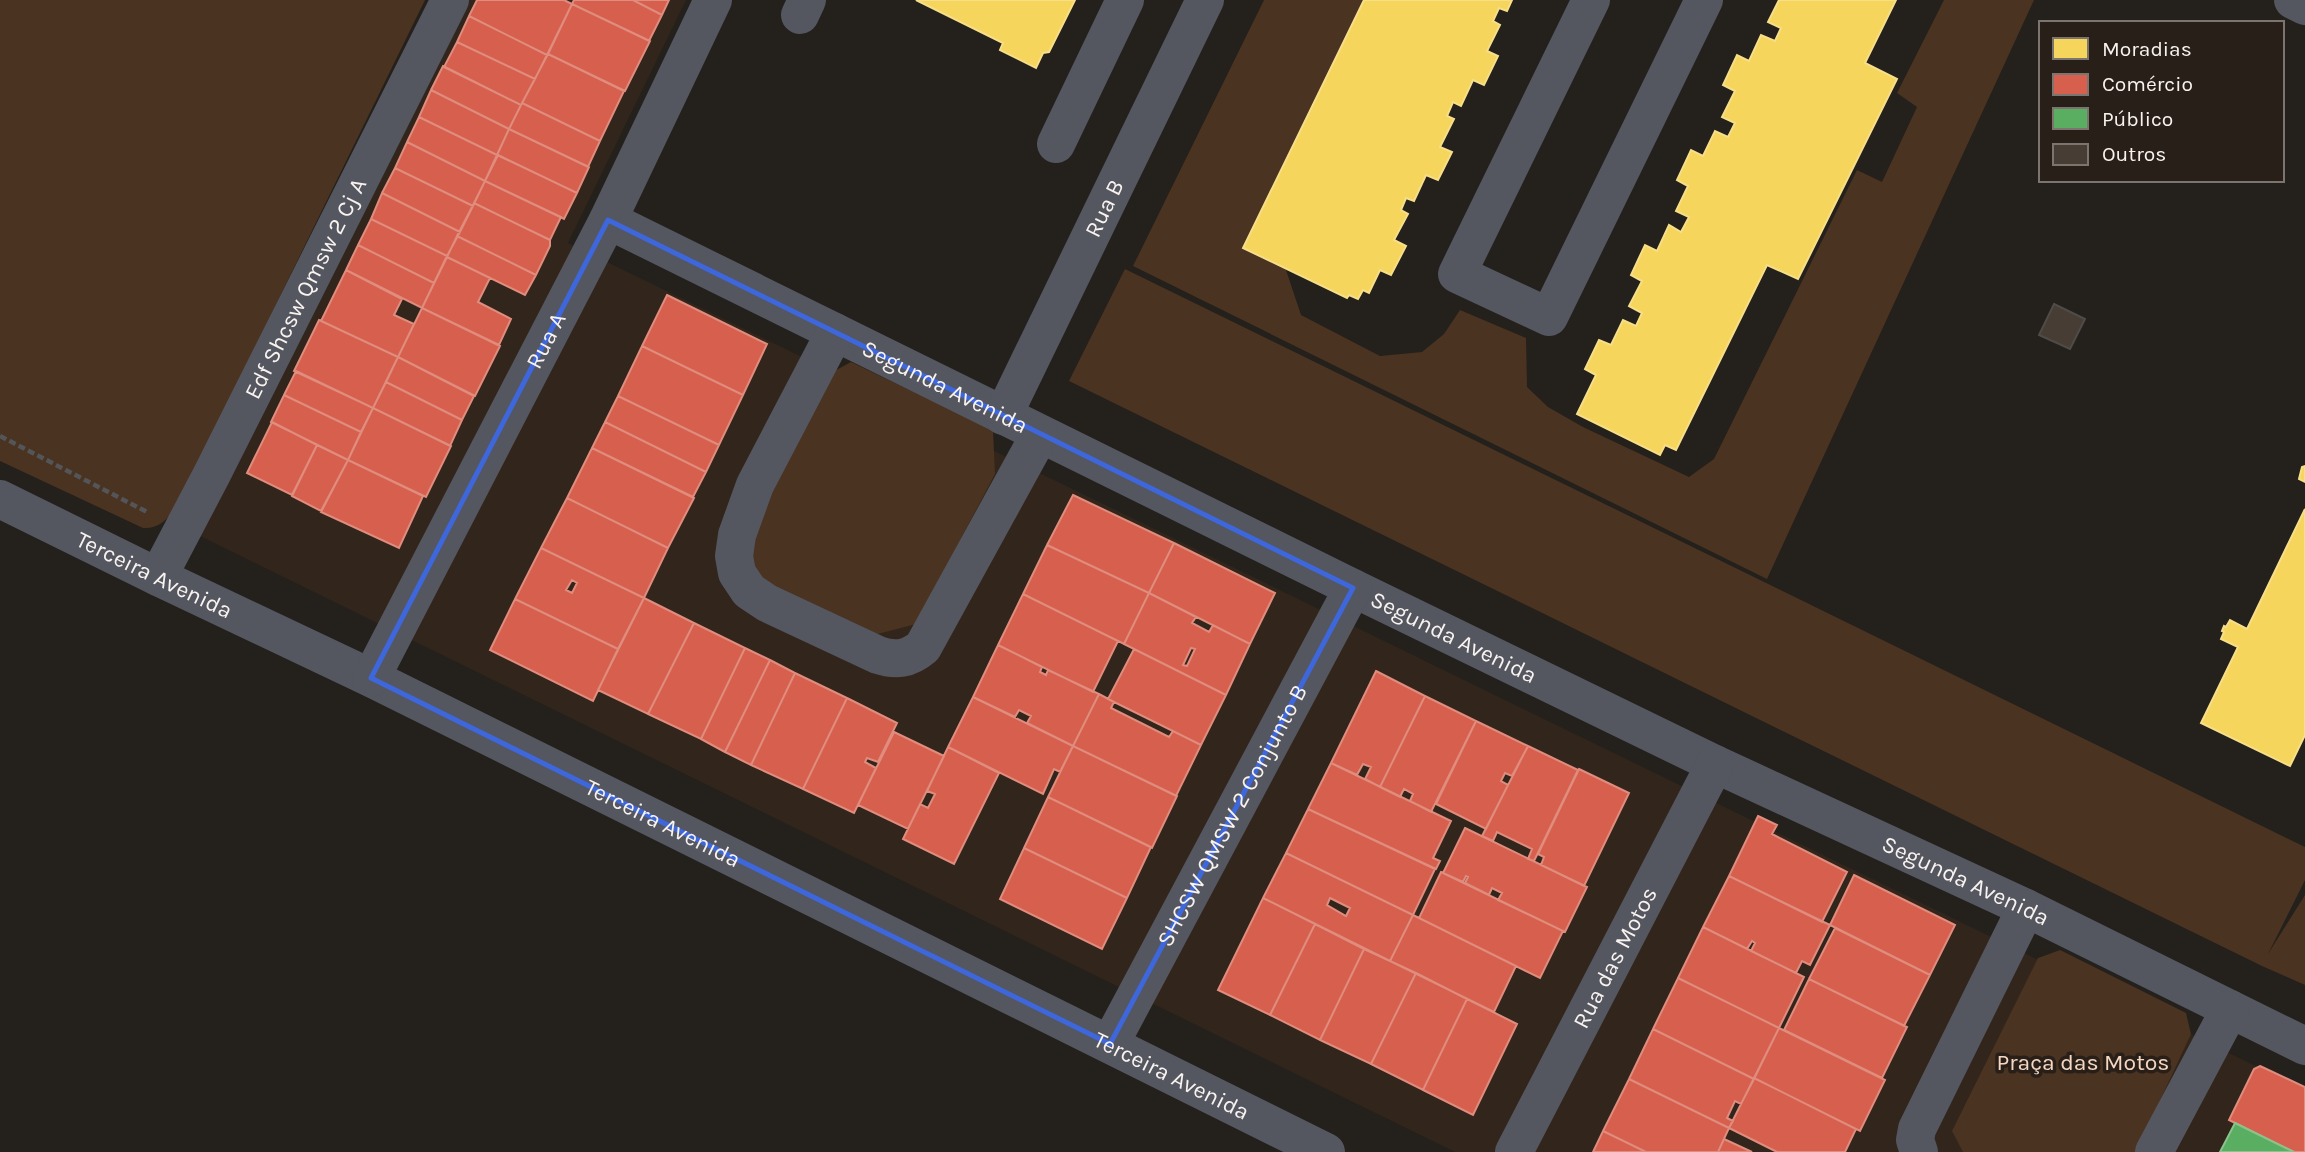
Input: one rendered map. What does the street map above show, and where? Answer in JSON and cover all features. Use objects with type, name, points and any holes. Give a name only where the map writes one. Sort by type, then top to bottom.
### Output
[{"type":"street","name":"Edf Shcsw Qmsw 2 Cj A","points":[[158,578],[450,0]]},
{"type":"street","name":"Rua A","points":[[371,678],[608,220],[713,0]]},
{"type":"street","points":[[1056,144],[1125,0]]},
{"type":"street","name":"Rua B","points":[[1003,416],[1205,0]]},
{"type":"street","points":[[1591,0],[1457,274],[1549,317],[1704,0]]},
{"type":"street","points":[[2293,0],[2305,6]]},
{"type":"street","name":"Segunda Avenida","points":[[608,220],[1715,764],[2026,908],[2305,1045]]},
{"type":"street","points":[[835,332],[755,485],[737,535],[734,556],[737,573],[749,591],[766,603],[878,656],[891,659],[914,654],[923,646],[1040,434]]},
{"type":"street","name":"Terceira Avenida","points":[[0,499],[158,578],[371,678],[1326,1152]]},
{"type":"street","name":"SHCSW QMSW 2 Conjunto B","points":[[1110,1044],[1353,588]]},
{"type":"street","name":"Rua das Motos","points":[[1514,1152],[1715,764]]},
{"type":"street","points":[[1919,1152],[1915,1140],[1917,1129],[2026,908]]},
{"type":"street","points":[[2154,1152],[2231,1009]]},
{"type":"path","points":[[0,436],[183,530]]},
{"type":"highlighted area","points":[[608,220],[1353,588],[1110,1044],[371,678]]},
{"type":"shaded area","points":[[459,0],[686,0],[568,243],[2305,1090],[2305,1152],[1455,1152],[198,535]]},
{"type":"green space","points":[[0,0],[425,0],[192,476],[168,518],[153,527],[143,528],[0,461]]},
{"type":"green space","points":[[1264,0],[1415,0],[1284,264],[1301,315],[1380,356],[1422,352],[1444,334],[1460,310],[1526,338],[1527,387],[1548,407],[1583,427],[1689,477],[1714,459],[1857,170],[1882,182],[1917,107],[1897,93],[1944,0],[2034,0],[1767,579],[1133,266]]},
{"type":"green space","points":[[1125,269],[2305,847],[2305,880],[2268,954],[2305,895],[2305,985],[1069,381]]},
{"type":"green space","points":[[851,362],[993,430],[995,474],[916,624],[870,636],[745,576],[746,531],[827,375]]},
{"type":"green space","name":"Praça das Motos","points":[[2060,950],[2186,1013],[2191,1034],[2136,1152],[1963,1152],[1952,1131],[2038,958]]},
{"type":"building: Moradias","points":[[916,0],[1075,0],[1049,52],[1043,53],[1036,68],[1000,50],[1003,43]]},
{"type":"building: Moradias","points":[[1364,0],[1512,0],[1507,11],[1499,8],[1493,21],[1500,25],[1487,51],[1498,56],[1484,85],[1473,80],[1461,106],[1453,102],[1447,116],[1454,119],[1440,147],[1452,152],[1438,180],[1426,175],[1414,201],[1406,198],[1401,210],[1408,214],[1394,240],[1406,246],[1391,275],[1380,270],[1369,293],[1363,290],[1358,299],[1349,295],[1347,298],[1243,248]]},
{"type":"building: Moradias","points":[[1779,0],[1896,0],[1865,63],[1897,79],[1798,279],[1767,265],[1676,450],[1665,445],[1660,455],[1577,414],[1596,375],[1585,369],[1599,340],[1611,345],[1623,320],[1636,326],[1642,313],[1629,306],[1642,281],[1631,275],[1645,245],[1657,251],[1669,225],[1681,232],[1689,217],[1676,211],[1688,186],[1677,180],[1691,150],[1703,156],[1715,131],[1728,137],[1735,123],[1722,117],[1735,91],[1723,85],[1737,55],[1749,61],[1761,35],[1775,41],[1781,28],[1768,22]]},
{"type":"building: Moradias","points":[[2305,466],[2305,482],[2299,479],[2302,467]]},
{"type":"building: Moradias","points":[[2305,509],[2305,735],[2290,766],[2201,723],[2238,647],[2221,639],[2224,626],[2226,627],[2230,620],[2247,629]]},
{"type":"building: Comércio","points":[[477,0],[564,0],[572,4],[547,55],[469,16]]},
{"type":"building: Comércio","points":[[574,0],[633,0],[662,15],[649,41],[572,4]]},
{"type":"building: Comércio","points":[[633,0],[669,0],[662,15]]},
{"type":"building: Comércio","points":[[572,4],[650,41],[625,91],[548,54]]},
{"type":"building: Comércio","points":[[469,16],[547,55],[535,79],[457,42]]},
{"type":"building: Comércio","points":[[457,42],[535,79],[521,105],[444,67]]},
{"type":"building: Comércio","points":[[548,54],[624,91],[600,141],[522,103]]},
{"type":"building: Comércio","points":[[443,66],[521,105],[509,129],[431,90]]},
{"type":"building: Comércio","points":[[431,90],[509,129],[497,155],[419,117]]},
{"type":"building: Comércio","points":[[522,103],[600,141],[588,167],[509,129]]},
{"type":"building: Comércio","points":[[419,117],[497,155],[485,181],[407,142]]},
{"type":"building: Comércio","points":[[509,129],[589,167],[577,193],[497,155]]},
{"type":"building: Comércio","points":[[407,142],[485,181],[473,206],[395,168]]},
{"type":"building: Comércio","points":[[498,155],[577,193],[564,219],[485,181]]},
{"type":"building: Comércio","points":[[395,168],[473,206],[460,232],[382,193]]},
{"type":"building: Comércio","points":[[485,181],[561,217],[550,240],[474,203]]},
{"type":"building: Comércio","points":[[382,193],[460,232],[447,256],[371,219]]},
{"type":"building: Comércio","points":[[474,203],[550,240],[550,246],[536,275],[457,236]]},
{"type":"building: Comércio","points":[[371,219],[447,256],[434,283],[358,245]]},
{"type":"building: Comércio","points":[[457,236],[536,275],[525,295],[447,257]]},
{"type":"building: Comércio","points":[[358,245],[434,283],[422,308],[346,270]]},
{"type":"building: Comércio","points":[[447,257],[490,278],[478,302],[511,319],[499,345],[422,308]]},
{"type":"building: Comércio","points":[[346,270],[402,299],[394,315],[414,324],[398,357],[321,321]]},
{"type":"building: Comércio","points":[[667,295],[767,344],[743,395],[642,346]]},
{"type":"building: Comércio","points":[[422,308],[500,346],[475,396],[398,357]]},
{"type":"building: Comércio","points":[[319,320],[398,357],[373,408],[294,371]]},
{"type":"building: Comércio","points":[[642,346],[743,395],[719,445],[618,396]]},
{"type":"building: Comércio","points":[[398,357],[474,396],[462,420],[386,382]]},
{"type":"building: Comércio","points":[[296,371],[373,408],[361,432],[284,395]]},
{"type":"building: Comércio","points":[[386,382],[462,420],[450,446],[373,408]]},
{"type":"building: Comércio","points":[[284,395],[361,432],[348,460],[271,422]]},
{"type":"building: Comércio","points":[[618,396],[719,445],[706,472],[605,422]]},
{"type":"building: Comércio","points":[[373,408],[451,446],[426,497],[348,460]]},
{"type":"building: Comércio","points":[[272,422],[317,445],[292,495],[247,473]]},
{"type":"building: Comércio","points":[[605,422],[706,472],[693,497],[592,448]]},
{"type":"building: Comércio","points":[[317,445],[348,460],[321,511],[292,496]]},
{"type":"building: Comércio","points":[[592,448],[694,498],[668,548],[567,498]]},
{"type":"building: Comércio","points":[[348,460],[423,496],[399,548],[321,512]]},
{"type":"building: Comércio","points":[[1073,495],[1174,543],[1149,593],[1047,545]]},
{"type":"building: Comércio","points":[[567,498],[668,548],[644,598],[541,548]]},
{"type":"building: Comércio","points":[[1174,543],[1275,593],[1250,644],[1149,593]]},
{"type":"building: Comércio","points":[[1047,545],[1149,593],[1124,644],[1023,594]]},
{"type":"building: Comércio","points":[[541,548],[644,598],[618,649],[515,599]],"holes":[[[572,580],[577,583],[572,593],[566,590]]]},
{"type":"building: Comércio","points":[[1149,593],[1196,617],[1192,623],[1209,632],[1213,625],[1250,644],[1226,695],[1124,644]],"holes":[[[1191,648],[1195,649],[1187,666],[1183,665]]]},
{"type":"building: Comércio","points":[[1023,594],[1118,641],[1093,692],[998,645]]},
{"type":"building: Comércio","points":[[644,598],[694,623],[648,714],[598,690]]},
{"type":"building: Comércio","points":[[515,599],[618,649],[593,701],[490,650]]},
{"type":"building: Comércio","points":[[694,623],[745,648],[701,739],[648,714]]},
{"type":"building: Comércio","points":[[998,645],[1042,667],[1040,672],[1046,675],[1048,670],[1099,694],[1073,746],[1027,723],[1031,716],[1019,710],[1015,717],[973,697]]},
{"type":"building: Comércio","points":[[745,648],[770,660],[725,752],[701,739]]},
{"type":"building: Comércio","points":[[1134,649],[1226,695],[1201,745],[1108,699]]},
{"type":"building: Comércio","points":[[770,660],[795,673],[751,765],[725,752]]},
{"type":"building: Comércio","points":[[1376,671],[1425,696],[1380,787],[1365,779],[1371,767],[1363,764],[1357,775],[1331,763]]},
{"type":"building: Comércio","points":[[795,673],[847,698],[803,789],[751,765]]},
{"type":"building: Comércio","points":[[1099,694],[1114,702],[1111,708],[1169,737],[1173,731],[1201,745],[1176,796],[1073,746]]},
{"type":"building: Comércio","points":[[1425,696],[1476,721],[1431,812],[1410,801],[1413,794],[1404,789],[1400,797],[1380,787]]},
{"type":"building: Comércio","points":[[973,697],[1073,746],[1060,772],[1054,769],[1043,794],[948,747]]},
{"type":"building: Comércio","points":[[847,698],[897,723],[878,762],[867,758],[865,762],[876,768],[854,813],[803,789]]},
{"type":"building: Comércio","points":[[1476,721],[1528,746],[1512,776],[1505,773],[1501,781],[1508,785],[1486,829],[1436,804]]},
{"type":"building: Comércio","points":[[894,732],[944,756],[908,829],[858,805]]},
{"type":"building: Comércio","points":[[1073,746],[1177,796],[1152,848],[1048,797]]},
{"type":"building: Comércio","points":[[1528,746],[1578,770],[1534,861],[1528,859],[1532,849],[1497,832],[1493,841],[1482,836]]},
{"type":"building: Comércio","points":[[948,747],[999,773],[954,864],[903,839],[920,804],[928,808],[935,794],[927,791]]},
{"type":"building: Comércio","points":[[1331,763],[1451,821],[1433,858],[1440,861],[1436,869],[1308,809]]},
{"type":"building: Comércio","points":[[1579,769],[1629,793],[1584,886],[1541,865],[1544,857],[1538,854]]},
{"type":"building: Comércio","points":[[1048,797],[1151,847],[1127,898],[1024,848]]},
{"type":"building: Comércio","points":[[1308,809],[1435,869],[1413,915],[1286,853]]},
{"type":"building: Comércio","points":[[1758,816],[1777,825],[1772,834],[1847,872],[1822,922],[1729,876]]},
{"type":"building: Comércio","points":[[1465,828],[1587,887],[1565,932],[1498,900],[1502,893],[1492,888],[1489,895],[1465,883],[1468,877],[1466,876],[1463,882],[1443,873]]},
{"type":"building: Comércio","points":[[1024,848],[1127,898],[1102,949],[1000,899]]},
{"type":"building: Comércio","points":[[1286,853],[1413,915],[1390,961],[1263,898]],"holes":[[[1330,898],[1350,908],[1346,916],[1327,905]]]},
{"type":"building: Comércio","points":[[1441,872],[1563,931],[1540,978],[1419,918]]},
{"type":"building: Comércio","points":[[1854,875],[1955,925],[1930,975],[1830,925]]},
{"type":"building: Comércio","points":[[1729,876],[1830,925],[1810,965],[1802,961],[1796,973],[1751,951],[1755,943],[1752,941],[1747,949],[1703,927]]},
{"type":"building: Comércio","points":[[1263,898],[1315,924],[1270,1015],[1218,990]]},
{"type":"building: Comércio","points":[[1413,915],[1516,966],[1494,1012],[1390,961]]},
{"type":"building: Comércio","points":[[1315,924],[1364,949],[1320,1040],[1270,1015]]},
{"type":"building: Comércio","points":[[1703,927],[1804,977],[1779,1028],[1678,978]]},
{"type":"building: Comércio","points":[[1835,928],[1930,975],[1904,1026],[1809,979]]},
{"type":"building: Comércio","points":[[1364,949],[1416,973],[1371,1064],[1320,1040]]},
{"type":"building: Comércio","points":[[1416,973],[1467,999],[1423,1090],[1371,1064]]},
{"type":"building: Comércio","points":[[1678,978],[1779,1028],[1754,1079],[1653,1029]]},
{"type":"building: Comércio","points":[[1809,979],[1907,1027],[1882,1078],[1784,1030]]},
{"type":"building: Comércio","points":[[1467,999],[1517,1024],[1473,1115],[1423,1090]]},
{"type":"building: Comércio","points":[[1779,1028],[1885,1080],[1860,1131],[1754,1078]]},
{"type":"building: Comércio","points":[[1653,1029],[1754,1079],[1741,1104],[1735,1101],[1727,1118],[1733,1121],[1729,1128],[1629,1079]]},
{"type":"building: Comércio","points":[[2260,1066],[2305,1087],[2305,1152],[2294,1152],[2229,1120],[2254,1069]]},
{"type":"building: Comércio","points":[[1754,1078],[1856,1129],[1845,1152],[1777,1152],[1729,1128]]},
{"type":"building: Comércio","points":[[1629,1079],[1729,1128],[1718,1152],[1646,1152],[1603,1131]]},
{"type":"building: Comércio","points":[[1603,1131],[1646,1152],[1593,1152]]},
{"type":"building: Comércio","points":[[1724,1139],[1752,1152],[1718,1152]]},
{"type":"building: Público","points":[[2235,1123],[2294,1152],[2220,1152]]},
{"type":"building: Outros","points":[[2054,304],[2085,319],[2070,349],[2039,335]]}]
